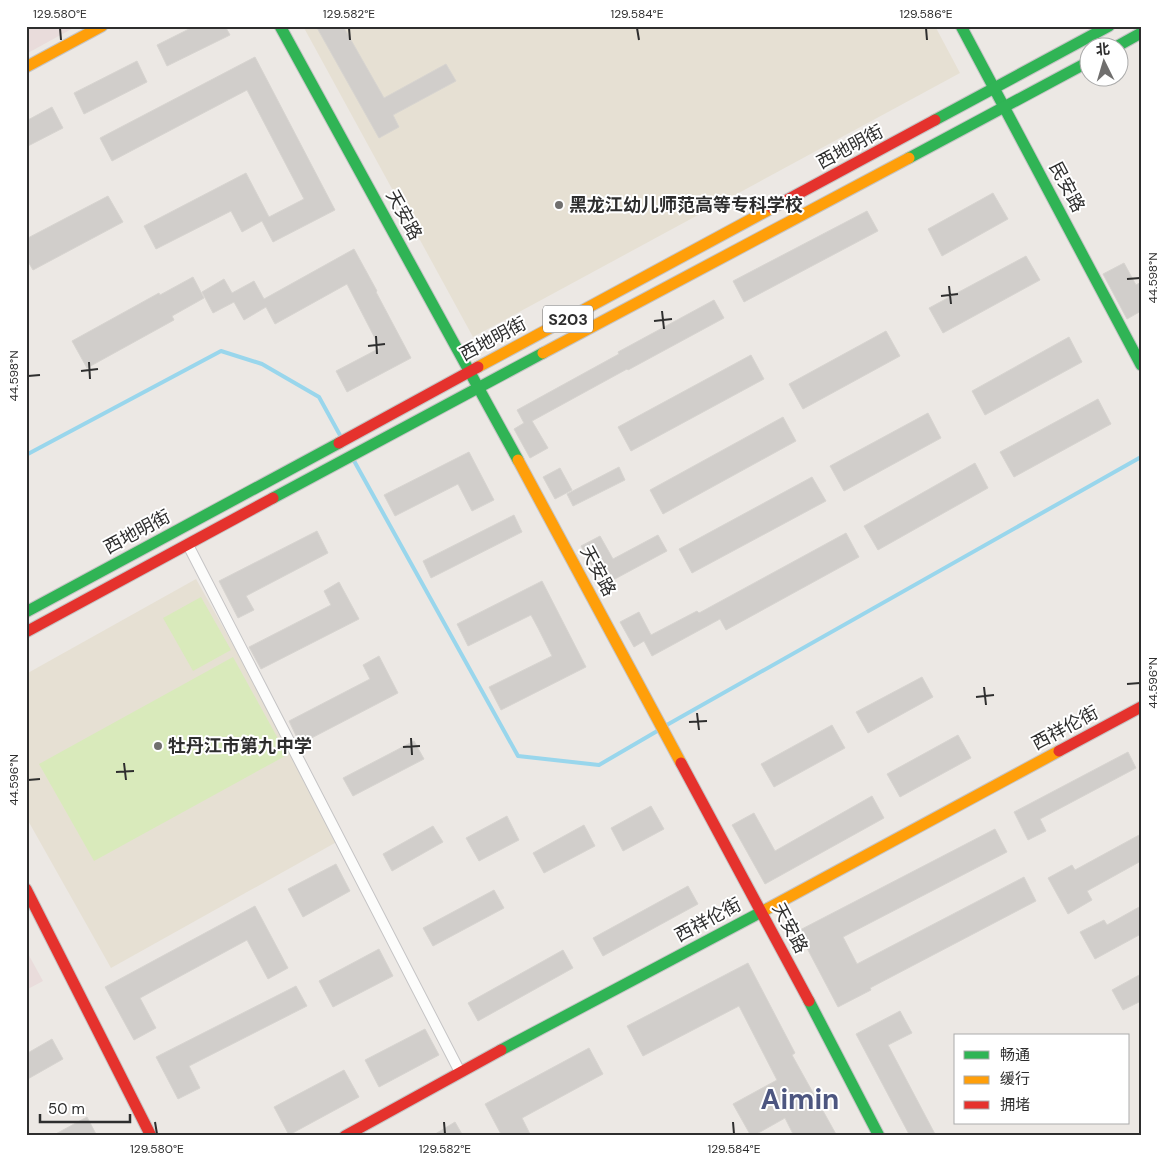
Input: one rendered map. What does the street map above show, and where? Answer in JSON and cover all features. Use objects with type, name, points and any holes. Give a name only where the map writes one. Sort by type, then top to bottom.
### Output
[{"type":"street","points":[[26,67],[102,26]]},
{"type":"street","name":"天安路","points":[[280,26],[479,387],[879,1136]]},
{"type":"street","name":"民安路","points":[[961,26],[1141,365]]},
{"type":"street","name":"西地明街","points":[[26,612],[1109,26]]},
{"type":"street","name":"西地明街","points":[[26,632],[479,387],[1080,66]]},
{"type":"street","points":[[188,545],[460,1072]]},
{"type":"street","name":"西祥伦街","points":[[345,1136],[460,1072],[1141,707]]},
{"type":"street","points":[[26,889],[151,1136]]},
{"type":"shaded area","points":[[26,26],[77,26],[26,54]]},
{"type":"shaded area","name":"黑龙江幼儿师范高等专科学校","points":[[303,26],[935,26],[960,73],[473,337]]},
{"type":"shaded area","name":"牡丹江市第九中学","points":[[196,579],[342,839],[111,968],[26,817],[26,674]]},
{"type":"shaded area","points":[[26,950],[43,981],[26,990]]},
{"type":"green space","points":[[201,597],[231,650],[193,671],[163,618]]},
{"type":"green space","points":[[233,657],[287,755],[94,861],[39,764]]},
{"type":"building","points":[[195,26],[225,26],[230,35],[167,66],[157,45]]},
{"type":"building","points":[[316,26],[343,26],[384,98],[446,64],[456,81],[393,115],[399,127],[379,138]]},
{"type":"building","points":[[255,57],[335,210],[273,242],[262,221],[242,232],[231,211],[156,249],[144,226],[246,173],[269,217],[304,199],[247,90],[112,161],[100,138]]},
{"type":"building","points":[[137,61],[147,82],[84,114],[74,93]]},
{"type":"building","points":[[52,107],[63,128],[26,147],[26,121]]},
{"type":"building","points":[[993,193],[1008,219],[942,256],[928,229]]},
{"type":"building","points":[[108,196],[123,222],[33,270],[26,258],[26,239]]},
{"type":"building","points":[[867,211],[878,231],[744,302],[733,281]]},
{"type":"building","points":[[354,249],[411,358],[347,392],[336,371],[380,348],[347,284],[275,324],[266,307],[244,320],[234,302],[213,313],[202,292],[224,279],[232,293],[254,281],[264,299]]},
{"type":"building","points":[[1026,256],[1040,280],[943,333],[929,308]]},
{"type":"building","points":[[1124,263],[1136,285],[1141,282],[1141,311],[1127,319],[1103,274]]},
{"type":"building","points":[[193,277],[204,298],[172,316],[174,320],[87,368],[72,341],[159,293],[160,295]]},
{"type":"building","points":[[714,300],[724,318],[532,421],[548,448],[530,458],[514,429],[524,423],[517,410]]},
{"type":"building","points":[[886,331],[900,356],[803,409],[789,384]]},
{"type":"building","points":[[1069,337],[1082,362],[985,415],[972,391]]},
{"type":"building","points":[[751,355],[764,379],[631,451],[618,427]]},
{"type":"building","points":[[1098,399],[1111,424],[1014,477],[1000,452]]},
{"type":"building","points":[[928,413],[941,438],[844,491],[830,466]]},
{"type":"building","points":[[783,417],[796,441],[663,514],[650,490]]},
{"type":"building","points":[[469,452],[494,500],[472,511],[458,484],[395,516],[384,495]]},
{"type":"building","points":[[975,463],[988,488],[878,550],[864,526]]},
{"type":"building","points":[[619,467],[625,480],[573,506],[567,494]]},
{"type":"building","points":[[560,468],[572,490],[555,499],[543,477]]},
{"type":"building","points":[[812,477],[826,501],[692,573],[679,549]]},
{"type":"building","points":[[514,515],[522,532],[431,578],[423,561]]},
{"type":"building","points":[[317,531],[328,553],[246,596],[254,610],[238,618],[219,581]]},
{"type":"building","points":[[846,533],[859,557],[726,630],[720,619],[652,656],[644,641],[634,647],[620,622],[639,612],[651,635],[697,611],[699,613]]},
{"type":"building","points":[[658,535],[667,551],[613,580],[605,565],[595,571],[581,546],[600,536],[613,559]]},
{"type":"building","points":[[542,581],[586,667],[501,710],[489,687],[552,656],[538,628],[531,615],[468,646],[457,624]]},
{"type":"building","points":[[339,582],[359,619],[261,669],[249,647],[331,605],[324,591]]},
{"type":"building","points":[[379,656],[398,693],[300,744],[289,721],[370,679],[363,665]]},
{"type":"building","points":[[922,677],[933,697],[868,733],[856,712]]},
{"type":"building","points":[[832,725],[845,748],[774,787],[761,764]]},
{"type":"building","points":[[958,735],[971,758],[900,797],[887,774]]},
{"type":"building","points":[[414,741],[424,759],[353,796],[343,778]]},
{"type":"building","points":[[1128,752],[1136,768],[1040,819],[1046,831],[1028,840],[1014,812]]},
{"type":"building","points":[[872,796],[884,818],[765,884],[732,825],[754,813],[775,851]]},
{"type":"building","points":[[651,806],[664,829],[623,851],[611,828]]},
{"type":"building","points":[[507,816],[519,840],[479,861],[466,838]]},
{"type":"building","points":[[584,825],[595,846],[544,873],[533,853]]},
{"type":"building","points":[[433,826],[443,842],[392,871],[383,854]]},
{"type":"building","points":[[995,829],[1007,852],[843,937],[857,964],[1024,877],[1036,901],[870,988],[871,990],[838,1007],[798,931]]},
{"type":"building","points":[[1141,834],[1141,861],[1087,891],[1092,900],[1068,914],[1048,878],[1072,865],[1075,870]]},
{"type":"building","points":[[336,864],[350,891],[303,917],[288,889]]},
{"type":"building","points":[[688,886],[698,904],[603,956],[593,938]]},
{"type":"building","points":[[494,890],[504,908],[433,946],[423,928]]},
{"type":"building","points":[[255,906],[288,968],[268,979],[247,940],[140,998],[156,1028],[134,1040],[105,987]]},
{"type":"building","points":[[1141,906],[1141,934],[1095,959],[1080,932],[1104,920],[1107,925]]},
{"type":"building","points":[[379,949],[393,976],[333,1007],[319,981]]},
{"type":"building","points":[[563,950],[573,968],[478,1021],[468,1003]]},
{"type":"building","points":[[748,963],[795,1053],[792,1055],[837,1136],[794,1136],[785,1118],[751,1136],[733,1104],[777,1080],[739,1006],[643,1056],[627,1026]]},
{"type":"building","points":[[1141,974],[1141,1001],[1123,1010],[1112,990]]},
{"type":"building","points":[[296,986],[307,1006],[189,1066],[200,1088],[178,1099],[156,1057]]},
{"type":"building","points":[[900,1011],[912,1033],[888,1045],[936,1136],[910,1136],[856,1034]]},
{"type":"building","points":[[425,1029],[439,1055],[379,1087],[365,1060]]},
{"type":"building","points":[[52,1039],[63,1059],[26,1080],[26,1054]]},
{"type":"building","points":[[589,1048],[603,1074],[522,1118],[531,1136],[502,1136],[485,1104]]},
{"type":"building","points":[[344,1070],[359,1097],[289,1135],[274,1107]]},
{"type":"building","points":[[87,1117],[97,1136],[52,1136]]},
{"type":"building","points":[[455,1122],[463,1136],[432,1136]]},
{"type":"waterway","points":[[26,455],[221,351],[262,364],[319,397],[341,437]]},
{"type":"waterway","points":[[665,726],[1141,457]]},
{"type":"waterway","points":[[353,459],[518,756],[599,765],[659,730]]},
{"type":"traffic: fast","points":[[280,26],[518,460]]},
{"type":"traffic: fast","points":[[961,26],[1141,365]]},
{"type":"traffic: fast","points":[[935,120],[1109,26]]},
{"type":"traffic: fast","points":[[1130,39],[1141,33]]},
{"type":"traffic: fast","points":[[909,158],[1080,66]]},
{"type":"traffic: fast","points":[[273,498],[543,353]]},
{"type":"traffic: fast","points":[[26,612],[339,443]]},
{"type":"traffic: fast","points":[[501,1050],[767,909]]},
{"type":"traffic: fast","points":[[809,1001],[879,1136]]},
{"type":"traffic: slow","points":[[26,67],[102,26]]},
{"type":"traffic: slow","points":[[543,353],[909,158]]},
{"type":"traffic: slow","points":[[478,367],[772,208]]},
{"type":"traffic: slow","points":[[518,460],[681,763]]},
{"type":"traffic: slow","points":[[767,909],[1059,751]]},
{"type":"traffic: jam","points":[[772,208],[935,120]]},
{"type":"traffic: jam","points":[[339,443],[478,367]]},
{"type":"traffic: jam","points":[[26,632],[273,498]]},
{"type":"traffic: jam","points":[[1059,751],[1141,707]]},
{"type":"traffic: jam","points":[[681,763],[809,1001]]},
{"type":"traffic: jam","points":[[26,889],[151,1136]]},
{"type":"traffic: jam","points":[[345,1136],[501,1050]]},
{"type":"place","name":"黑龙江幼儿师范高等专科学校","points":[[559,205]]},
{"type":"place","name":"牡丹江市第九中学","points":[[158,746]]},
{"type":"district","name":"Aimin","points":[[800,1099]]}]
